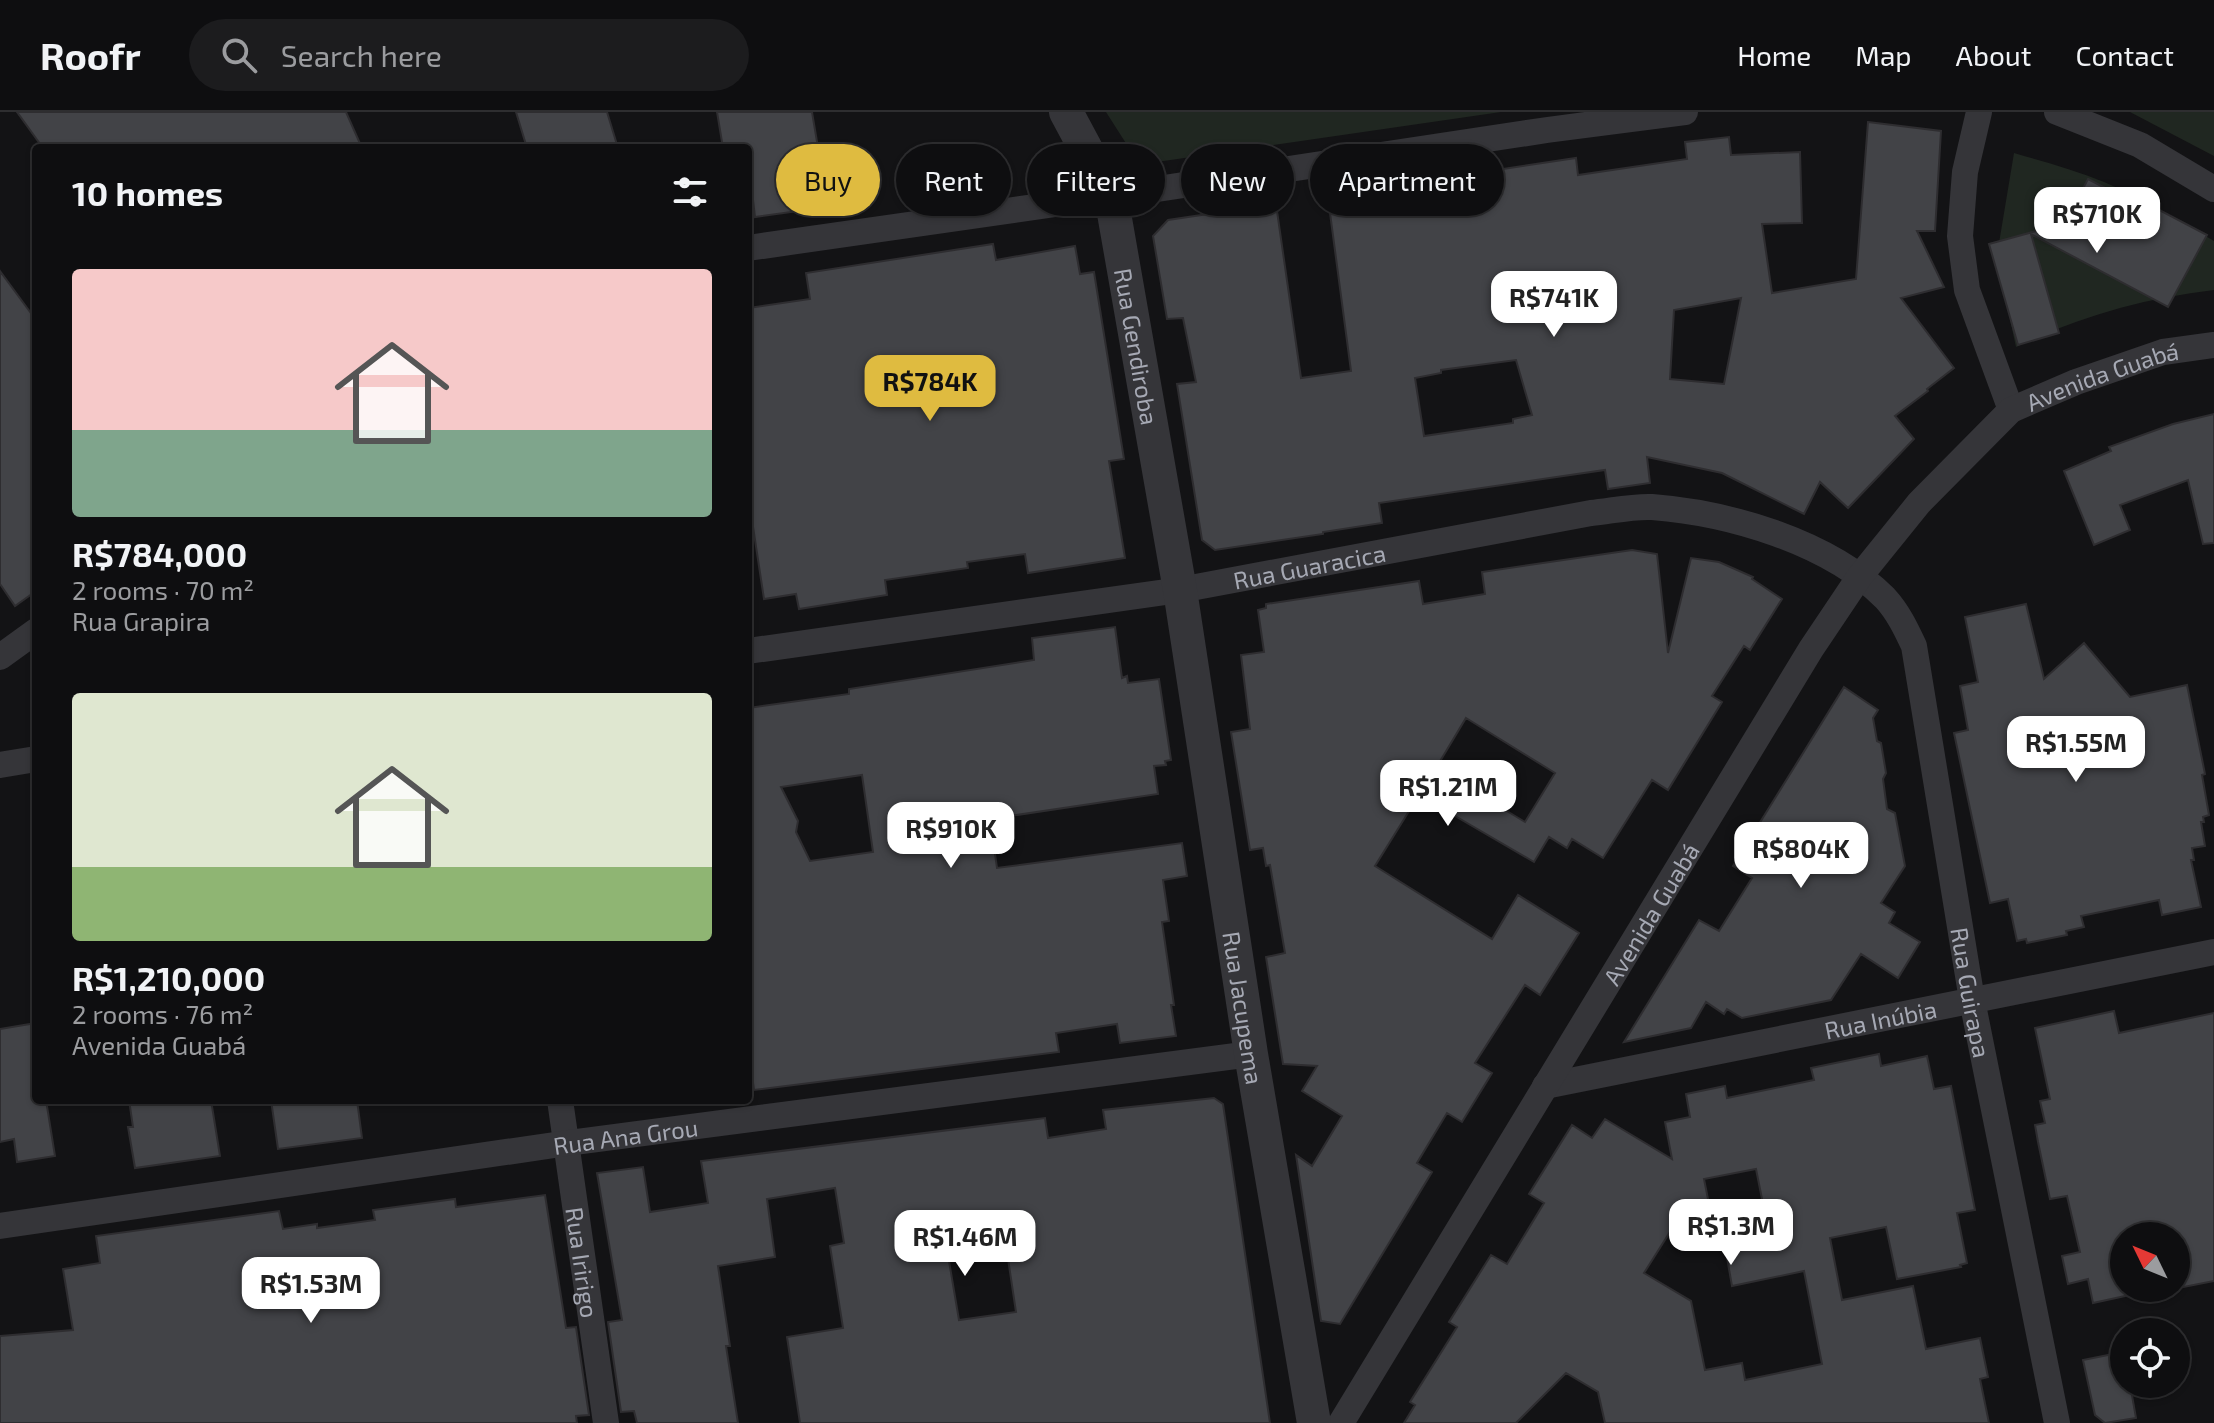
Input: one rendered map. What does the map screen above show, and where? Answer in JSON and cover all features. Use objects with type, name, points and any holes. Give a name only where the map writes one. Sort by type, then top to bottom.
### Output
[{"type":"street","name":"Rua Gendiroba","points":[[1066,112],[1083,144]]},
{"type":"street","points":[[1165,188],[1685,112]]},
{"type":"street","points":[[1979,112],[1965,172],[1960,236],[1967,290],[2011,410]]},
{"type":"street","points":[[2057,112],[2140,145],[2214,189]]},
{"type":"street","points":[[752,247],[1027,208]]},
{"type":"street","name":"Rua Gendiroba","points":[[1115,216],[1180,590]]},
{"type":"street","name":"Avenida Guabá","points":[[1341,1423],[1811,649],[1860,576],[1919,503],[2011,410],[2076,382],[2163,352],[2214,345]]},
{"type":"street","name":"Rua Guaracica","points":[[752,650],[1180,590],[1591,513],[1649,507],[1701,514],[1756,527],[1820,553],[1860,576]]},
{"type":"street","name":"Rua Guirapa","points":[[1860,576],[1902,620],[1914,646],[1972,1000],[2057,1423]]},
{"type":"street","name":"Rua Jacupema","points":[[1180,590],[1251,1054],[1314,1423]]},
{"type":"street","points":[[0,657],[32,634]]},
{"type":"street","points":[[0,765],[32,760]]},
{"type":"street","name":"Rua Inúbia","points":[[1545,1086],[2214,952]]},
{"type":"street","name":"Rua Ana Grou","points":[[0,1226],[568,1143],[1251,1054]]},
{"type":"street","name":"Rua Iririgo","points":[[561,1104],[606,1423]]},
{"type":"shaded area","points":[[1106,112],[1501,112],[1281,144],[1181,144],[1181,158],[1165,161],[1165,144],[1126,144]]},
{"type":"shaded area","points":[[2130,112],[2214,112],[2214,156]]},
{"type":"shaded area","points":[[2014,153],[2104,182],[2214,241],[2214,290],[2112,310],[2016,347],[2002,283],[1999,243]]},
{"type":"building","points":[[17,112],[346,112],[360,144],[40,144]]},
{"type":"building","points":[[516,112],[607,112],[617,144],[526,144]]},
{"type":"building","points":[[717,112],[812,112],[817,144],[776,144],[776,214],[755,217],[752,144],[722,144]]},
{"type":"building","points":[[1868,122],[1941,131],[1935,231],[1917,231],[1944,287],[1901,298],[1954,368],[1895,416],[1914,439],[1848,508],[1820,482],[1804,514],[1722,473],[1647,457],[1650,483],[1608,489],[1605,470],[1379,503],[1382,523],[1215,550],[1202,540],[1177,384],[1196,382],[1183,318],[1167,319],[1153,236],[1168,220],[1195,216],[1278,216],[1301,378],[1351,371],[1330,216],[1504,216],[1504,169],[1576,158],[1578,175],[1687,159],[1685,142],[1729,137],[1731,155],[1800,152],[1802,223],[1762,224],[1772,293],[1856,279]],"holes":[[[1741,298],[1724,384],[1670,379],[1674,310]],[[1516,360],[1532,415],[1513,419],[1513,423],[1424,436],[1415,378],[1441,373],[1441,370]]]},
{"type":"building","points":[[2088,179],[2126,199],[2129,194],[2207,235],[2168,307],[2031,234],[2059,333],[2018,345],[1989,244],[2058,225],[2064,213],[2069,215]]},
{"type":"building","points":[[993,244],[996,260],[1075,246],[1080,274],[1094,272],[1124,459],[1109,461],[1125,558],[1028,573],[1025,554],[967,562],[968,568],[885,580],[887,595],[799,609],[796,594],[764,599],[752,520],[752,307],[810,299],[806,273]]},
{"type":"building","points":[[0,271],[32,315],[32,594],[15,606],[0,584]]},
{"type":"building","points":[[2214,414],[2214,543],[2203,544],[2188,480],[2120,505],[2130,530],[2094,545],[2064,471],[2111,451],[2109,447],[2173,424]]},
{"type":"building","points":[[1632,550],[1657,554],[1668,653],[1691,558],[1719,562],[1753,577],[1782,599],[1750,650],[1744,646],[1712,696],[1722,702],[1668,790],[1652,780],[1603,858],[1572,839],[1567,848],[1549,837],[1534,862],[1419,795],[1375,866],[1492,939],[1518,895],[1579,933],[1540,995],[1525,985],[1475,1063],[1492,1073],[1462,1122],[1447,1113],[1417,1163],[1432,1172],[1340,1324],[1321,1321],[1296,1155],[1312,1166],[1342,1116],[1302,1091],[1317,1066],[1283,1064],[1266,957],[1285,953],[1270,865],[1266,866],[1263,848],[1250,850],[1231,732],[1250,729],[1241,655],[1264,652],[1258,610],[1266,608],[1266,604],[1419,581],[1423,604],[1485,594],[1482,572]],"holes":[[[1466,718],[1555,773],[1525,822],[1436,768]]]},
{"type":"building","points":[[2026,604],[2044,679],[2084,643],[2130,697],[2187,685],[2205,774],[2202,775],[2209,815],[2203,817],[2204,822],[2201,822],[2205,846],[2192,848],[2194,860],[2191,860],[2201,907],[2162,915],[2159,900],[2081,916],[2084,927],[2066,931],[2067,935],[2027,943],[2026,939],[2017,941],[2008,899],[1990,903],[1954,733],[1968,730],[1960,686],[1978,682],[1965,617]]},
{"type":"building","points":[[1115,627],[1122,678],[1127,676],[1128,683],[1159,679],[1171,760],[1165,761],[1166,765],[1154,766],[1158,794],[990,819],[997,868],[1182,843],[1187,876],[1163,880],[1169,921],[1162,922],[1176,1036],[1120,1043],[1117,1024],[1056,1033],[1059,1052],[754,1090],[752,707],[849,694],[849,689],[1034,660],[1032,638]],"holes":[[[862,775],[873,852],[810,861],[796,832],[798,821],[781,787]]]},
{"type":"building","points":[[1844,687],[1878,710],[1873,718],[1886,773],[1883,779],[1887,809],[1895,813],[1905,866],[1881,903],[1895,912],[1889,923],[1920,942],[1898,978],[1861,954],[1831,1000],[1742,1018],[1727,1009],[1724,1014],[1706,1002],[1691,1028],[1624,1042],[1699,920],[1719,931],[1752,878],[1733,866]]},
{"type":"building","points":[[2114,1011],[2119,1033],[2214,1013],[2214,1281],[2190,1286],[2190,1222],[2110,1222],[2110,1299],[2093,1303],[2088,1279],[2068,1284],[2062,1256],[2080,1252],[2067,1196],[2050,1199],[2035,1125],[2045,1123],[2040,1101],[2050,1099],[2035,1028]]},
{"type":"building","points":[[32,1024],[32,1104],[47,1104],[55,1156],[17,1162],[14,1139],[0,1142],[0,1029]]},
{"type":"building","points":[[1879,1054],[1881,1066],[1927,1056],[1934,1089],[1951,1086],[1975,1210],[1957,1213],[1967,1263],[1961,1267],[1897,1279],[1886,1227],[1830,1238],[1842,1300],[1913,1286],[1926,1349],[1980,1338],[1988,1377],[1980,1379],[1989,1423],[1605,1423],[1598,1392],[1566,1373],[1516,1423],[1404,1423],[1415,1405],[1410,1402],[1457,1327],[1449,1322],[1491,1255],[1507,1264],[1544,1203],[1529,1194],[1572,1125],[1592,1138],[1605,1119],[1672,1159],[1665,1122],[1690,1117],[1686,1094],[1725,1086],[1727,1098],[1814,1080],[1811,1068]],"holes":[[[1756,1169],[1771,1244],[1726,1252],[1732,1286],[1804,1271],[1822,1364],[1745,1380],[1742,1363],[1705,1370],[1691,1301],[1644,1273],[1670,1232],[1713,1224],[1704,1179]]]},
{"type":"building","points":[[1214,1098],[1223,1104],[1270,1423],[800,1423],[787,1337],[843,1328],[830,1246],[844,1243],[835,1188],[767,1199],[775,1257],[718,1266],[738,1423],[637,1423],[634,1411],[621,1412],[608,1322],[622,1320],[597,1173],[643,1167],[650,1212],[708,1203],[701,1161],[1045,1118],[1048,1138],[1106,1129],[1103,1110]],"holes":[[[1007,1252],[1016,1312],[959,1320],[949,1261]]]},
{"type":"building","points":[[130,1104],[212,1104],[220,1156],[135,1168],[128,1127],[133,1127]]},
{"type":"building","points":[[272,1104],[358,1104],[362,1138],[278,1149]]},
{"type":"building","points":[[545,1195],[566,1328],[576,1327],[589,1415],[576,1416],[577,1423],[0,1423],[0,1336],[73,1330],[63,1269],[100,1263],[96,1236],[279,1211],[283,1229],[317,1224],[317,1228],[375,1220],[373,1210],[455,1199],[456,1207]]},
{"type":"building","points":[[2110,1355],[2110,1398],[2132,1398],[2136,1418],[2105,1423],[2095,1415],[2083,1360]]}]
